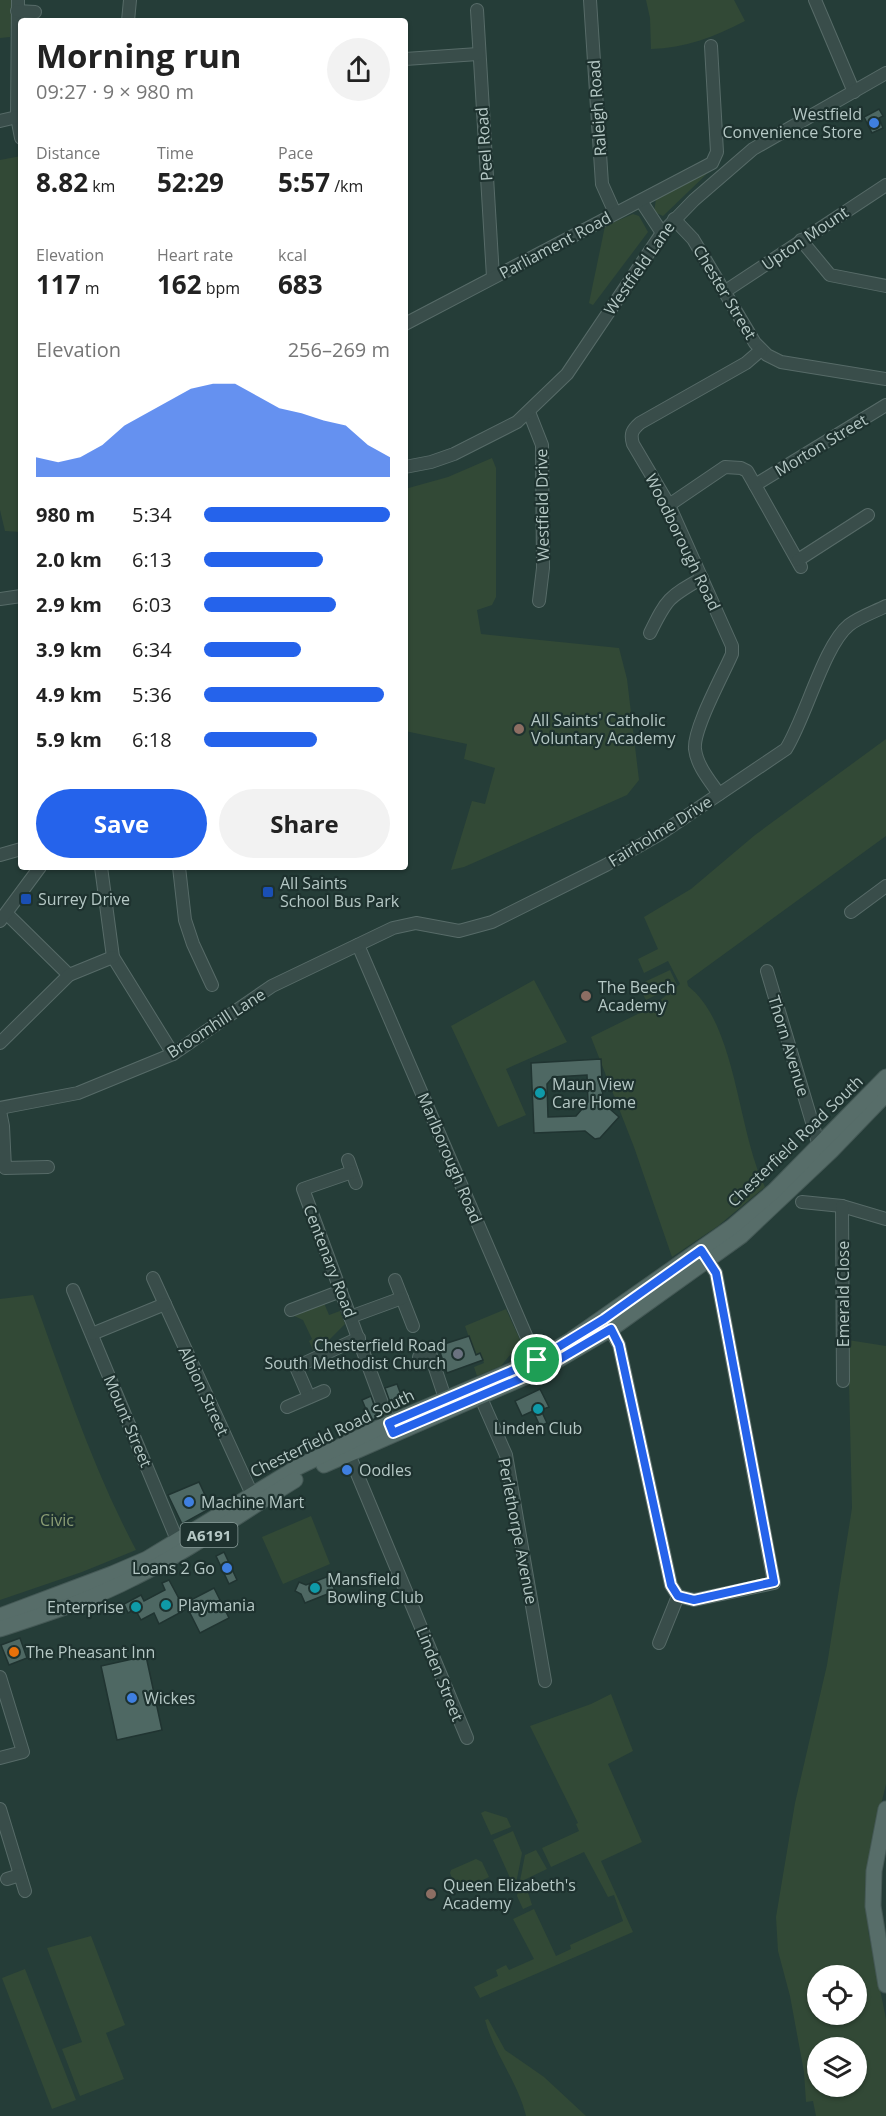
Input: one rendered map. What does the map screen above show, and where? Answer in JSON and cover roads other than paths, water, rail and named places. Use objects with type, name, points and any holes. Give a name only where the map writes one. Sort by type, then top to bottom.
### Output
[{"type":"main road","name":"Chesterfield Road South","points":[[0,1629],[73,1605],[132,1579],[179,1546],[254,1499],[347,1448],[539,1365],[666,1288],[705,1256],[741,1236],[826,1147],[886,1077]]},
{"type":"main road","name":"Chesterfield Road South","points":[[826,1147],[886,1094]]},
{"type":"main road","name":"Chesterfield Road South","points":[[391,1428],[445,1398],[478,1390]]},
{"type":"main road","name":"Chesterfield Road South","points":[[0,1616],[179,1546]]},
{"type":"main road","points":[[886,1809],[874,1871],[873,1906],[886,1985]]},
{"type":"street","points":[[128,18],[130,0]]},
{"type":"street","name":"Raleigh Road","points":[[590,0],[602,184],[615,213]]},
{"type":"street","points":[[815,0],[854,92]]},
{"type":"street","points":[[18,49],[17,6],[35,12]]},
{"type":"street","name":"Peel Road","points":[[477,10],[493,277]]},
{"type":"street","name":"Parliament Road","points":[[408,322],[712,163],[717,152],[711,46]]},
{"type":"street","points":[[408,59],[478,54]]},
{"type":"street","name":"Westfield Lane","points":[[408,466],[454,454],[517,422],[567,374],[662,233],[716,179],[753,149],[886,73]]},
{"type":"street","points":[[18,104],[18,122]]},
{"type":"street","points":[[0,121],[17,117]]},
{"type":"street","name":"Upton Mount","points":[[724,292],[886,185]]},
{"type":"street","points":[[640,201],[662,233]]},
{"type":"street","name":"Chester Street","points":[[674,219],[693,239],[724,292],[767,356],[781,362],[886,379]]},
{"type":"street","points":[[801,240],[830,275],[886,286]]},
{"type":"street","name":"Woodborough Road","points":[[719,794],[700,767],[695,749],[697,735],[732,654],[732,646],[669,505],[633,444],[631,435],[634,428],[746,363],[761,350]]},
{"type":"street","name":"Morton Street","points":[[755,485],[886,405]]},
{"type":"street","name":"Westfield Drive","points":[[529,412],[542,445],[543,567],[539,601]]},
{"type":"street","points":[[669,505],[725,467],[734,466],[747,471],[799,564],[868,515]]},
{"type":"street","points":[[650,633],[664,605],[673,595],[702,578]]},
{"type":"street","points":[[0,599],[18,596]]},
{"type":"street","name":"Fairholme Drive","points":[[358,945],[393,928],[416,923],[459,931],[492,922],[606,865],[660,834],[786,749],[798,731],[833,643],[849,625],[886,606]]},
{"type":"street","points":[[0,855],[18,850]]},
{"type":"street","points":[[38,870],[4,917],[69,975]]},
{"type":"street","points":[[101,870],[113,957],[173,1054]]},
{"type":"street","points":[[179,870],[185,920],[212,986]]},
{"type":"street","points":[[851,912],[886,886]]},
{"type":"street","name":"Broomhill Lane","points":[[0,1110],[78,1093],[173,1054],[207,1036],[274,990],[358,945]]},
{"type":"street","name":"Marlborough Road","points":[[358,945],[539,1365]]},
{"type":"street","points":[[0,1042],[69,975],[113,957]]},
{"type":"street","name":"Thorn Avenue","points":[[766,971],[817,1139],[826,1147]]},
{"type":"street","points":[[0,1110],[5,1168],[48,1167]]},
{"type":"street","name":"Centenary Road","points":[[352,1172],[303,1189],[391,1428]]},
{"type":"street","points":[[802,1202],[842,1206],[886,1219]]},
{"type":"street","name":"Emerald Close","points":[[842,1206],[843,1382]]},
{"type":"street","points":[[607,1324],[619,1345],[671,1585],[678,1596],[694,1600],[774,1582],[716,1273],[705,1256]]},
{"type":"street","name":"Albion Street","points":[[153,1278],[254,1499]]},
{"type":"street","points":[[394,1280],[413,1326]]},
{"type":"street","name":"Mount Street","points":[[74,1290],[179,1546]]},
{"type":"street","points":[[291,1310],[340,1291]]},
{"type":"street","points":[[350,1317],[402,1298]]},
{"type":"street","points":[[92,1334],[165,1304]]},
{"type":"street","points":[[309,1397],[296,1367],[359,1338]]},
{"type":"street","points":[[419,1357],[430,1353],[445,1398]]},
{"type":"street","name":"Perlethorpe Avenue","points":[[478,1390],[506,1455],[545,1681]]},
{"type":"street","points":[[287,1407],[324,1391]]},
{"type":"street","name":"Linden Street","points":[[347,1448],[467,1738]]},
{"type":"street","points":[[659,1643],[678,1596]]},
{"type":"street","points":[[0,1677],[23,1752],[0,1758]]},
{"type":"street","points":[[0,1809],[25,1891]]},
{"type":"street","points":[[7,1879],[20,1875]]},
{"type":"place","name":"Westfield Convenience Store","points":[[874,123]]},
{"type":"place","name":"All Saints' Catholic Voluntary Academy","points":[[519,729]]},
{"type":"place","name":"All Saints School Bus Park","points":[[268,892]]},
{"type":"place","name":"Surrey Drive","points":[[26,899]]},
{"type":"place","name":"The Beech Academy","points":[[586,996]]},
{"type":"place","name":"Maun View Care Home","points":[[540,1093]]},
{"type":"place","name":"Chesterfield Road South Methodist Church","points":[[458,1354]]},
{"type":"place","name":"Linden Club","points":[[538,1409]]},
{"type":"place","name":"Oodles","points":[[347,1470]]},
{"type":"place","name":"Machine Mart","points":[[189,1502]]},
{"type":"place","name":"Loans 2 Go","points":[[227,1568]]},
{"type":"place","name":"Mansfield Bowling Club","points":[[315,1588]]},
{"type":"place","name":"Playmania","points":[[166,1605]]},
{"type":"place","name":"Enterprise","points":[[136,1607]]},
{"type":"place","name":"The Pheasant Inn","points":[[14,1652]]},
{"type":"place","name":"Wickes","points":[[132,1698]]},
{"type":"place","name":"Queen Elizabeth's Academy","points":[[431,1894]]},
{"type":"park label","name":"Civic","points":[[57,1520]]}]
